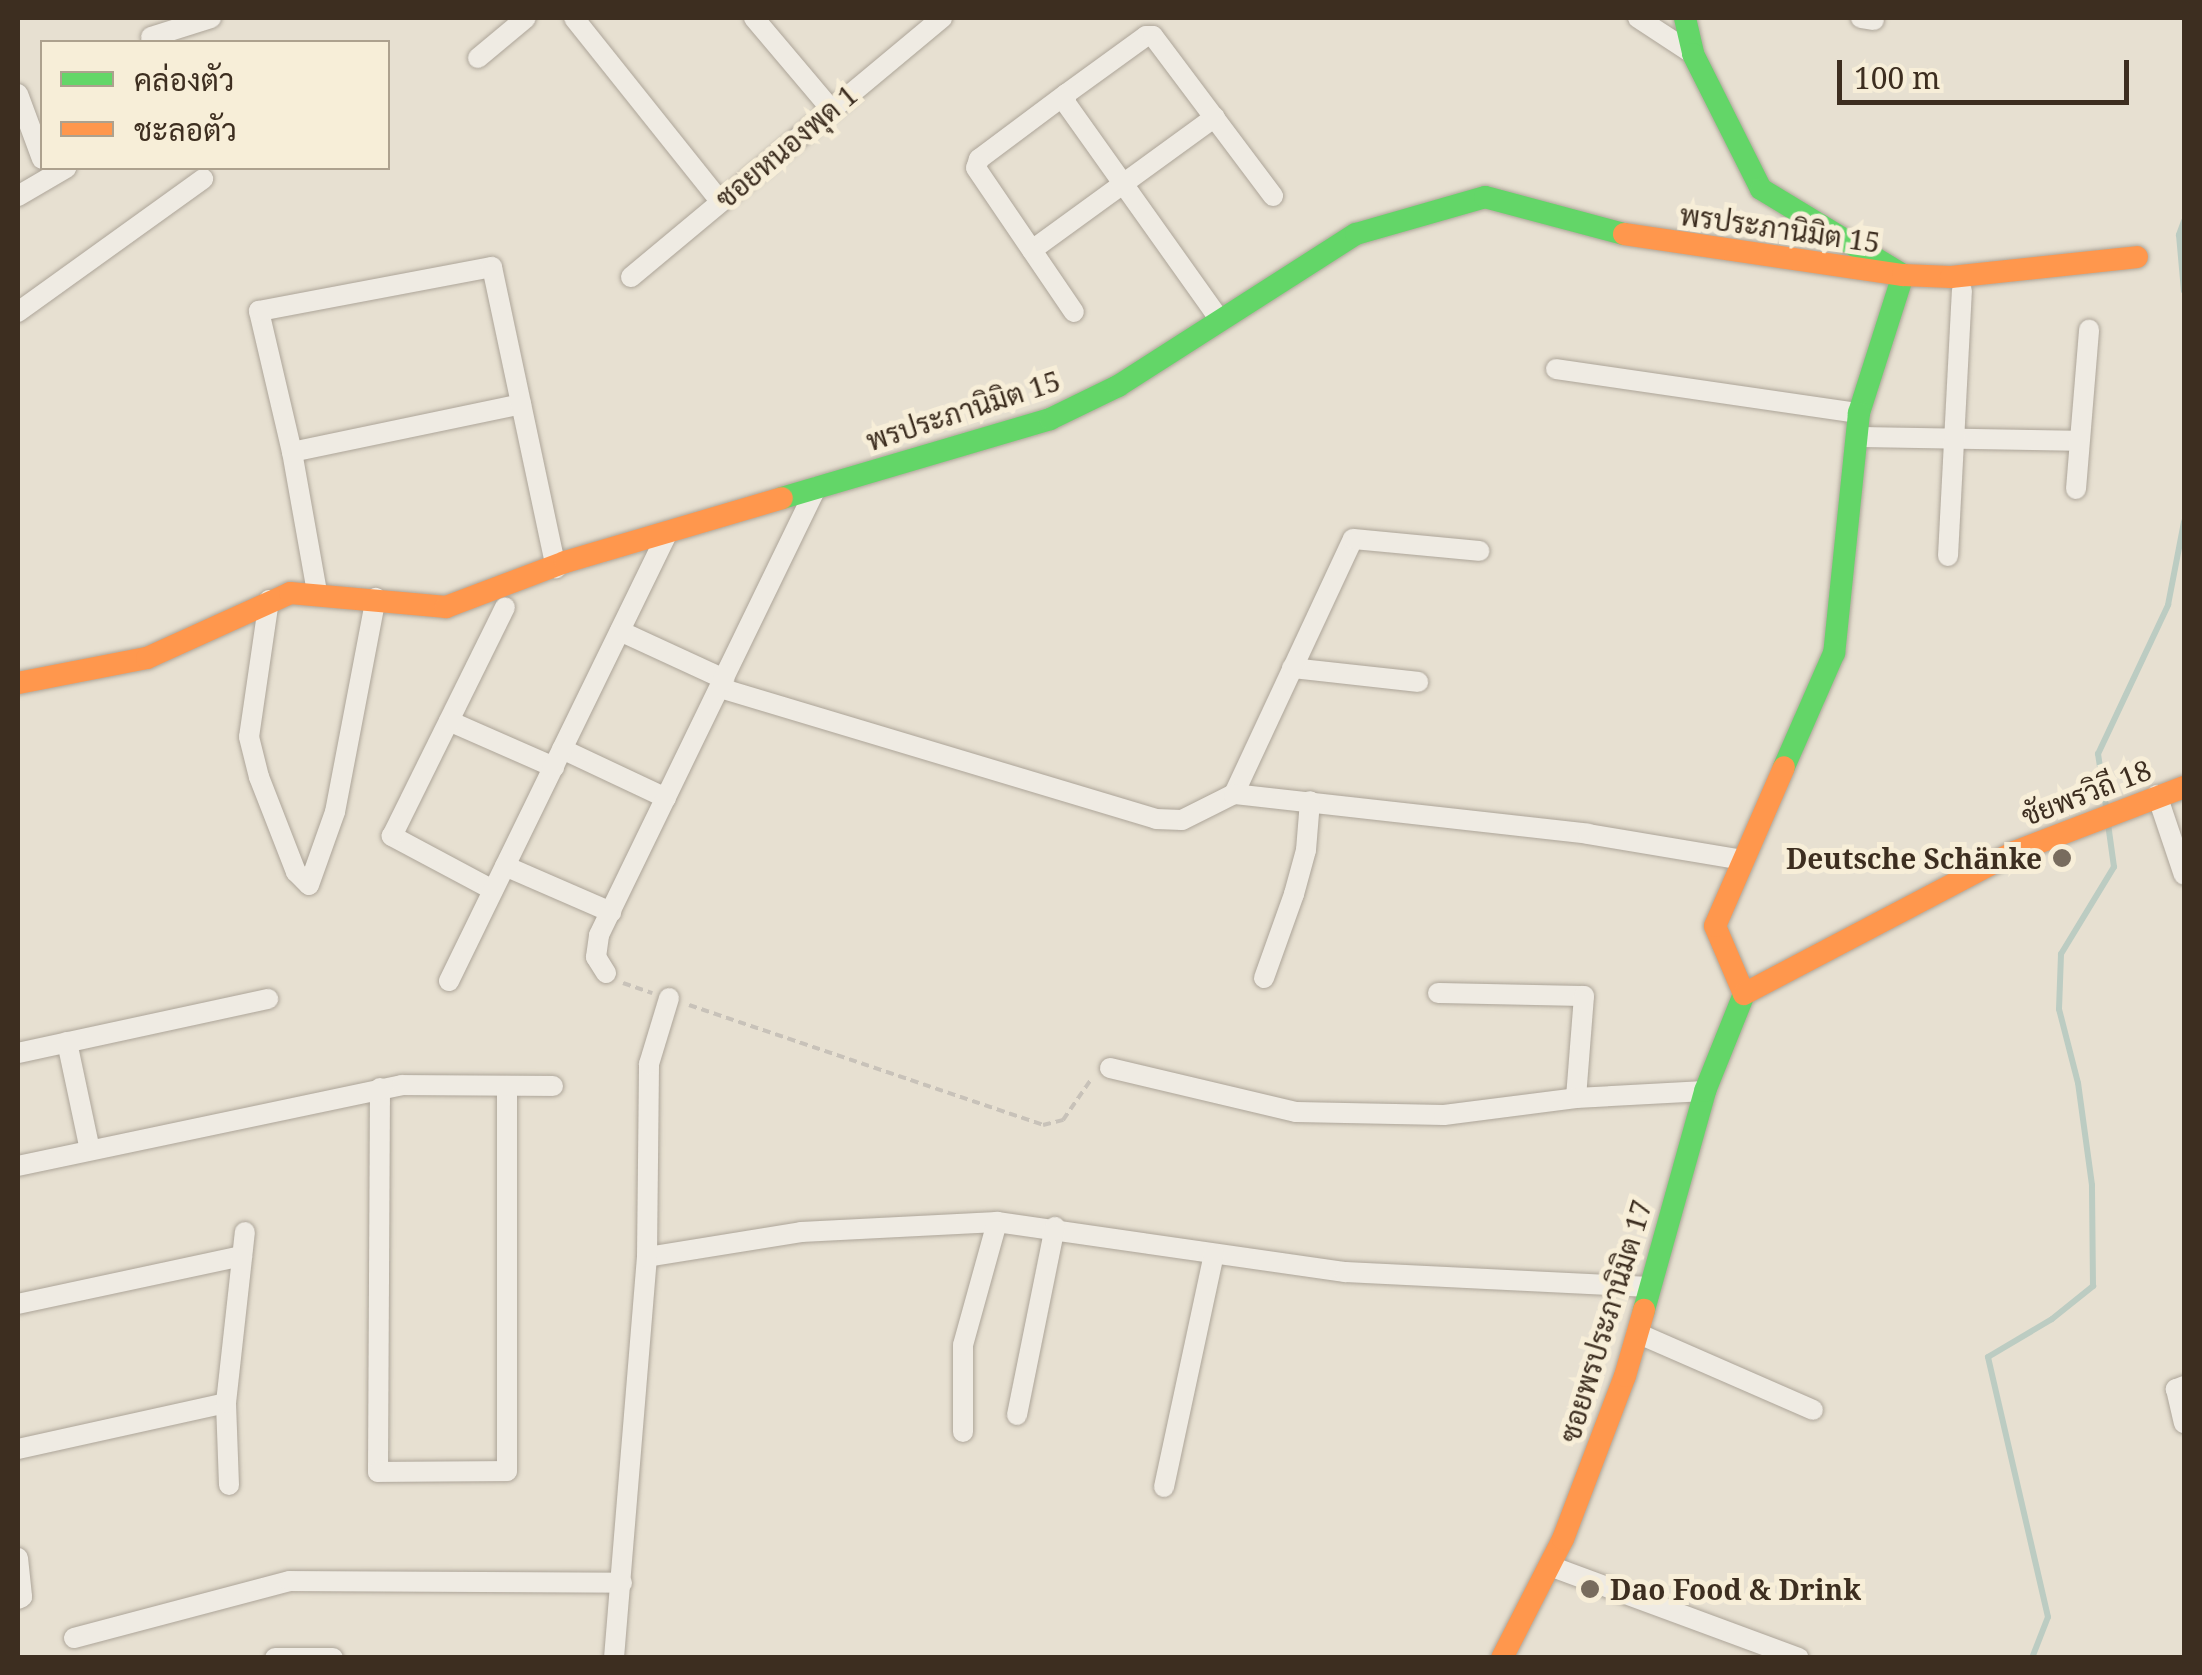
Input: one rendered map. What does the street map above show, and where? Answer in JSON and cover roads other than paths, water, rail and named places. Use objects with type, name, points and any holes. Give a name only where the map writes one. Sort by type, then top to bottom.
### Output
[{"type":"street","points":[[149,32],[210,18]]},
{"type":"street","points":[[478,58],[526,18]]},
{"type":"street","points":[[574,18],[720,200]]},
{"type":"street","points":[[754,18],[830,109]]},
{"type":"street","name":"ซอยหนองพุด 1","points":[[631,277],[939,18]]},
{"type":"street","points":[[1638,18],[1694,54]]},
{"type":"street","points":[[1685,18],[1694,54],[1761,189],[1903,276],[1859,413],[1834,653],[1716,926],[1744,994]]},
{"type":"street","points":[[1074,312],[978,170],[977,162],[1149,35],[1160,41],[1273,196]]},
{"type":"street","points":[[18,94],[40,143]]},
{"type":"street","points":[[1066,94],[1066,103],[1220,320]]},
{"type":"street","points":[[1032,250],[1215,117]]},
{"type":"street","points":[[18,196],[49,170]]},
{"type":"street","points":[[18,312],[203,179]]},
{"type":"street","name":"พรประภานิมิต 15","points":[[18,683],[147,658],[269,600],[317,592],[446,606],[668,532],[1050,419],[1118,386],[1356,234],[1484,197],[1598,230],[1903,276],[1951,277],[2137,257]]},
{"type":"street","points":[[317,592],[292,452],[259,311],[492,267],[556,568]]},
{"type":"street","points":[[1948,556],[1962,290]]},
{"type":"street","points":[[2076,489],[2089,330]]},
{"type":"street","points":[[1556,369],[1859,413]]},
{"type":"street","points":[[292,452],[522,404]]},
{"type":"street","points":[[1856,438],[2079,441]]},
{"type":"street","points":[[606,973],[596,952],[610,912],[817,487]]},
{"type":"street","points":[[449,981],[668,532]]},
{"type":"street","points":[[620,630],[722,683],[1156,819],[1196,816],[1234,794],[1352,539],[1478,551]]},
{"type":"street","points":[[269,600],[248,736],[258,777],[296,872],[309,886],[334,812],[376,598]]},
{"type":"street","points":[[494,890],[392,836],[505,608]]},
{"type":"street","points":[[1292,668],[1418,682]]},
{"type":"street","points":[[448,721],[666,798]]},
{"type":"street","name":"ชัยพรวิถี 18","points":[[1744,994],[2014,852],[2184,787]]},
{"type":"street","points":[[1234,794],[1588,834],[1743,860]]},
{"type":"street","points":[[2157,795],[2184,875]]},
{"type":"street","points":[[1264,978],[1306,850],[1310,801]]},
{"type":"street","points":[[505,866],[610,912]]},
{"type":"street","points":[[1438,993],[1584,996],[1576,1098]]},
{"type":"street","name":"ซอยพรประภานิมิต 17","points":[[1502,1658],[1550,1566],[1626,1376],[1706,1091],[1744,994]]},
{"type":"street","points":[[18,1053],[268,998]]},
{"type":"street","points":[[614,1658],[647,1258],[649,1064],[669,998]]},
{"type":"street","points":[[67,1042],[90,1150]]},
{"type":"street","points":[[1110,1068],[1296,1112],[1444,1115],[1576,1098],[1706,1091]]},
{"type":"street","points":[[380,1088],[378,1472],[507,1471],[507,1086]]},
{"type":"street","points":[[18,1166],[380,1088],[552,1086]]},
{"type":"street","points":[[647,1258],[801,1232],[998,1222],[1055,1227],[1345,1272],[1650,1287]]},
{"type":"street","points":[[964,1432],[963,1344],[998,1222]]},
{"type":"street","points":[[1017,1414],[1055,1227]]},
{"type":"street","points":[[229,1486],[226,1403],[245,1232]]},
{"type":"street","points":[[1164,1487],[1214,1254]]},
{"type":"street","points":[[18,1304],[242,1256]]},
{"type":"street","points":[[1638,1333],[1813,1410]]},
{"type":"street","points":[[2184,1386],[2176,1389],[2184,1423]]},
{"type":"street","points":[[18,1448],[226,1403]]},
{"type":"street","points":[[18,1558],[22,1598],[18,1599]]},
{"type":"street","points":[[1550,1566],[1799,1658]]},
{"type":"street","points":[[74,1638],[290,1582],[622,1583]]},
{"type":"street","points":[[275,1658],[333,1658]]},
{"type":"waterway","points":[[2184,221],[2179,235],[2184,291]]},
{"type":"waterway","points":[[2106,806],[2098,754],[2168,605],[2184,522]]},
{"type":"waterway","points":[[2032,1658],[2048,1617],[1988,1357],[2052,1319],[2093,1286],[2092,1185],[2078,1083],[2059,1009],[2061,954],[2114,867],[2108,824]]},
{"type":"place","name":"Deutsche Schänke","points":[[2062,858]]},
{"type":"place","name":"Dao Food & Drink","points":[[1590,1589]]}]
